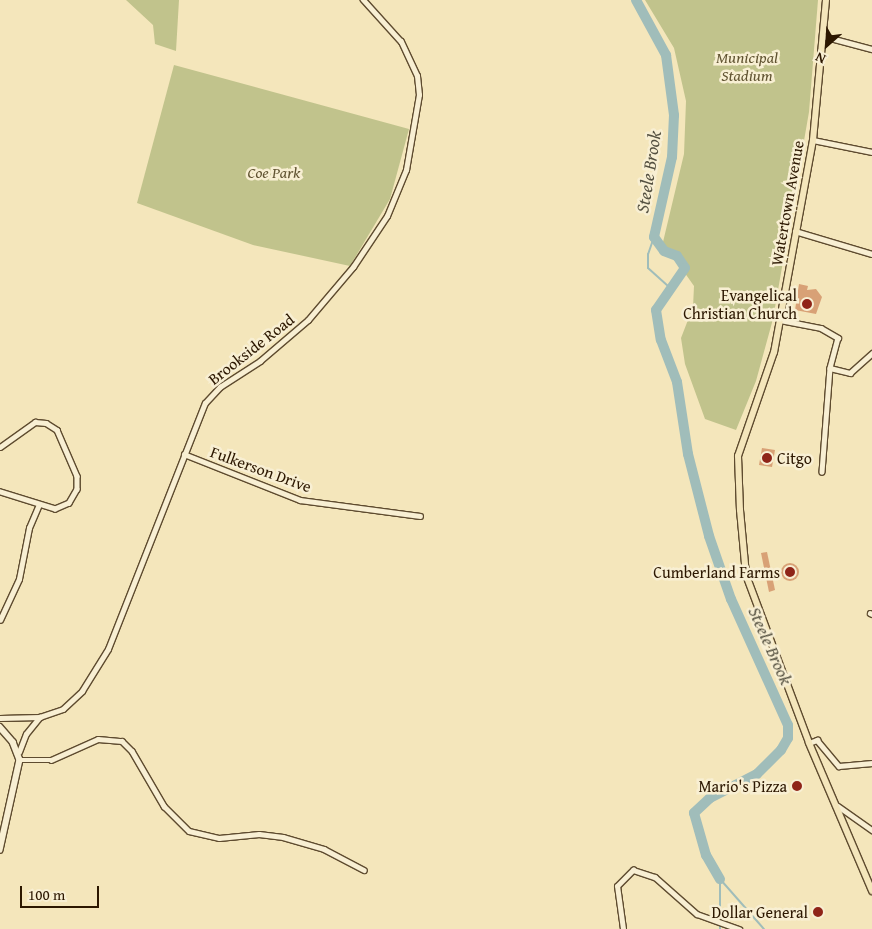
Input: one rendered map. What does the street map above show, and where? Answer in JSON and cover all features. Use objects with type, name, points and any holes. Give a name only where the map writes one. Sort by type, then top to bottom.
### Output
[{"type":"main road","name":"Watertown Avenue","points":[[826,0],[812,140],[794,231],[780,320],[769,370],[744,430],[738,456],[740,510],[746,575],[809,743],[838,806],[872,890]]},
{"type":"street","name":"Brookside Road","points":[[0,718],[40,717],[63,709],[96,673],[205,403],[220,387],[284,342],[332,294],[378,233],[401,185],[419,114],[417,76],[401,42],[363,0]]},
{"type":"street","points":[[823,36],[872,48]]},
{"type":"street","points":[[812,140],[872,152]]},
{"type":"street","points":[[794,231],[872,254]]},
{"type":"street","points":[[780,320],[821,328],[838,338],[830,368],[822,472]]},
{"type":"street","points":[[830,368],[850,373],[872,353]]},
{"type":"street","points":[[0,448],[35,422],[57,430],[78,476],[77,489],[62,506],[38,507],[0,492]]},
{"type":"street","name":"Fulkerson Drive","points":[[184,454],[300,500],[420,516]]},
{"type":"street","points":[[0,620],[19,579],[29,528],[38,507]]},
{"type":"street","points":[[18,752],[26,734],[40,717]]},
{"type":"street","points":[[0,727],[18,752],[20,760],[0,850]]},
{"type":"street","points":[[20,760],[51,760],[98,739],[122,741],[132,751],[164,806],[189,831],[219,838],[259,834],[284,836],[324,849],[364,870]]},
{"type":"street","points":[[809,743],[817,740],[839,766],[872,763]]},
{"type":"street","points":[[838,806],[872,830]]},
{"type":"street","points":[[623,929],[617,886],[633,870],[655,877],[685,907],[739,929]]},
{"type":"green space","points":[[126,0],[179,0],[176,51],[155,44],[153,25]]},
{"type":"green space","name":"Municipal Stadium","points":[[645,0],[818,0],[809,112],[773,319],[756,381],[736,430],[705,419],[685,364],[681,338],[693,307],[694,286],[663,242],[684,154],[686,101],[674,48]]},
{"type":"green space","name":"Coe Park","points":[[174,65],[409,129],[390,199],[350,266],[253,245],[137,203]]},
{"type":"building","name":"Evangelical Christian Church","points":[[799,284],[808,286],[807,290],[816,289],[822,297],[816,314],[795,310]]},
{"type":"building","name":"Citgo","points":[[762,448],[775,450],[772,467],[759,465]]},
{"type":"building","name":"Cumberland Farms","points":[[767,552],[775,590],[769,592],[761,553]]},
{"type":"building","name":"Cumberland Farms","points":[[790,563],[796,566],[799,572],[796,578],[790,581],[784,578],[781,572],[784,566]]},
{"type":"waterway","name":"Steele Brook","points":[[636,0],[666,55],[674,115],[672,157],[654,237],[664,251],[677,256],[685,268],[656,310],[661,340],[677,382],[688,454],[709,536],[731,599],[788,725],[788,738],[781,750],[757,774],[710,798],[694,813],[706,855],[720,879]]},
{"type":"waterway","name":"Steele Brook","points":[[654,237],[648,254],[648,268],[671,289]]},
{"type":"waterway","name":"Steele Brook","points":[[720,879],[764,929]]},
{"type":"waterway","points":[[720,879],[720,929]]},
{"type":"place","name":"Evangelical Christian Church","points":[[807,304]]},
{"type":"place","name":"Citgo","points":[[767,458]]},
{"type":"place","name":"Cumberland Farms","points":[[790,572]]},
{"type":"place","name":"Mario's Pizza","points":[[797,786]]},
{"type":"place","name":"Dollar General","points":[[818,912]]}]
